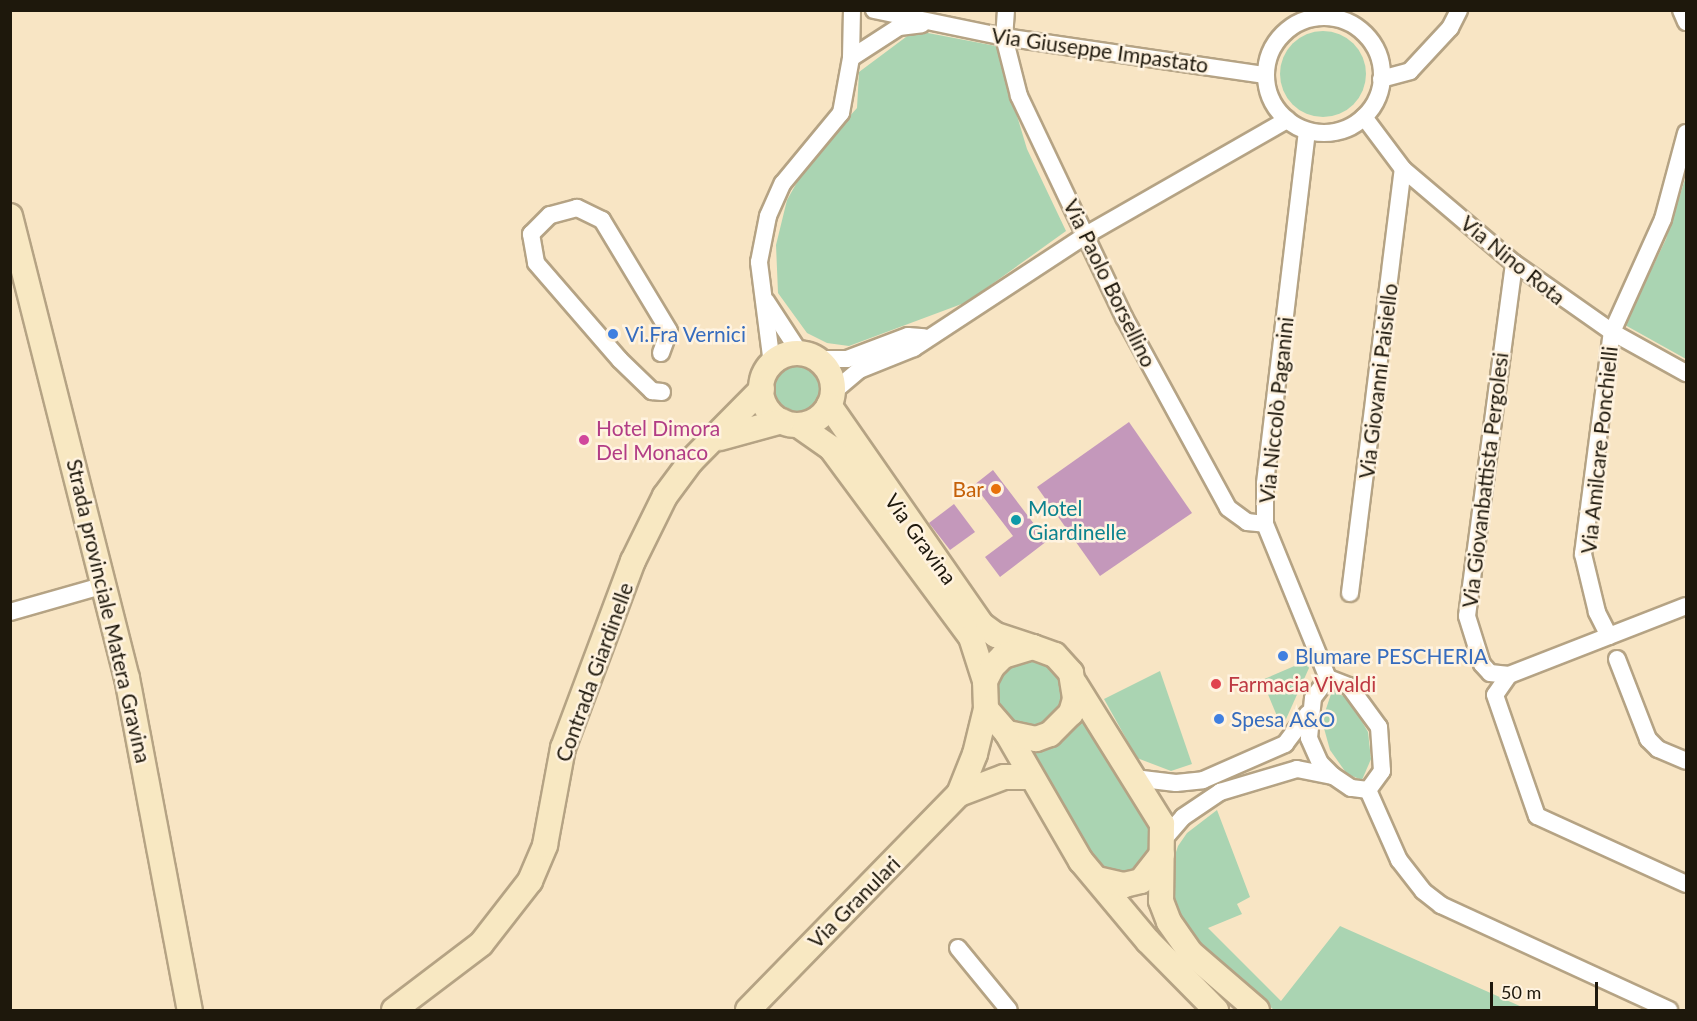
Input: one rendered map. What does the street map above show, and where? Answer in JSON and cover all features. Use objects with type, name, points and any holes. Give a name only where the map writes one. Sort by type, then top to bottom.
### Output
[{"type":"main road","name":"Strada provinciale Matera Gravina","points":[[10,216],[105,585],[144,759],[190,1011]]},
{"type":"main road","points":[[808,356],[830,373],[831,399],[816,419],[790,423],[767,408],[762,389],[772,364],[808,356]]},
{"type":"main road","name":"Contrada Giardinelle","points":[[394,1011],[481,944],[530,881],[545,845],[563,748],[633,561],[665,496],[691,461],[715,440],[762,389]]},
{"type":"main road","name":"Via Gravina","points":[[831,399],[982,624],[996,635],[1033,647]]},
{"type":"main road","name":"Via Gravina","points":[[790,423],[831,448],[971,637],[985,681]]},
{"type":"main road","name":"Contrada Giardinelle","points":[[715,440],[790,423]]},
{"type":"main road","points":[[959,794],[986,709],[985,681],[1003,656],[1033,647],[1055,655],[1162,824],[1161,901],[1169,922],[1191,953],[1257,1011]]},
{"type":"main road","points":[[1007,733],[1036,739],[1050,734],[1071,713],[1075,684]]},
{"type":"main road","points":[[986,709],[1007,733],[1029,777],[1096,879],[1216,1011]]},
{"type":"main road","points":[[959,794],[1004,777],[1029,777]]},
{"type":"main road","name":"Via Granulari","points":[[748,1011],[959,794]]},
{"type":"main road","points":[[1096,879],[1124,885],[1141,880],[1163,846]]},
{"type":"street","points":[[772,364],[766,301],[759,262],[768,216],[783,183],[841,112],[851,58],[852,10]]},
{"type":"street","name":"Via Giuseppe Impastato","points":[[874,10],[1004,37],[1265,75]]},
{"type":"street","name":"Via Paolo Borsellino","points":[[1006,10],[1004,37],[1018,96],[1124,317],[1228,508],[1247,522],[1265,524]]},
{"type":"street","points":[[1382,79],[1410,71],[1450,28],[1459,10]]},
{"type":"street","points":[[1681,10],[1686,22]]},
{"type":"street","points":[[1329,14],[1353,17],[1370,41],[1382,79],[1364,117],[1328,133],[1307,131],[1287,120],[1268,92],[1265,75],[1268,60],[1284,32],[1305,21],[1329,14]]},
{"type":"street","name":"Via Giuseppe Impastato","points":[[851,58],[899,27],[936,23]]},
{"type":"street","name":"Via Nino Rota","points":[[1364,117],[1403,169],[1514,263],[1612,332],[1686,373]]},
{"type":"street","points":[[831,399],[859,370],[914,348],[924,337],[987,303],[1086,235],[1287,120]]},
{"type":"street","name":"Via Niccolò Paganini","points":[[1307,131],[1265,484],[1265,524],[1328,678]]},
{"type":"street","name":"Via Amilcare Ponchielli","points":[[1609,636],[1597,612],[1584,554],[1612,332],[1664,219],[1686,133]]},
{"type":"street","name":"Via Giovanni Paisiello","points":[[1350,593],[1403,169]]},
{"type":"street","points":[[661,353],[669,331],[602,220],[577,208],[550,215],[531,234],[536,263],[628,368],[652,391],[662,392]]},
{"type":"street","name":"Via Giovanbattista Pergolesi","points":[[1509,675],[1490,673],[1482,664],[1467,616],[1514,263]]},
{"type":"street","points":[[766,301],[808,356],[847,359],[908,336],[924,337]]},
{"type":"street","points":[[767,323],[785,328]]},
{"type":"street","points":[[10,612],[105,585]]},
{"type":"street","points":[[1686,606],[1509,675],[1495,695],[1537,816],[1686,884]]},
{"type":"street","points":[[1617,659],[1648,739],[1658,749],[1686,761]]},
{"type":"street","points":[[1328,678],[1349,686],[1379,727],[1382,771],[1368,790],[1351,788],[1333,776],[1320,763],[1310,738],[1310,711],[1318,687],[1328,678]]},
{"type":"street","points":[[1134,778],[1176,783],[1203,780],[1285,744],[1310,711]]},
{"type":"street","points":[[1163,846],[1183,817],[1220,792],[1297,769],[1333,776]]},
{"type":"street","points":[[1368,790],[1399,860],[1423,891],[1441,905],[1669,1011]]},
{"type":"street","points":[[958,948],[1009,1011]]},
{"type":"green space","points":[[1323,31],[1340,34],[1354,43],[1363,57],[1366,74],[1363,91],[1354,105],[1340,114],[1323,117],[1306,114],[1292,105],[1283,91],[1280,74],[1283,57],[1292,43],[1306,34]]},
{"type":"green space","points":[[928,33],[996,46],[1027,149],[1066,231],[967,302],[849,346],[827,343],[807,333],[778,293],[776,245],[787,200],[809,161],[857,108],[859,72],[910,34]]},
{"type":"green space","points":[[1686,176],[1686,359],[1625,325],[1666,239]]},
{"type":"green space","points":[[798,361],[809,363],[818,369],[824,378],[826,389],[824,400],[818,409],[809,415],[798,417],[787,415],[778,409],[772,400],[770,389],[772,378],[778,369],[787,363]]},
{"type":"green space","points":[[1030,659],[1049,665],[1059,675],[1065,694],[1059,713],[1049,723],[1030,729],[1011,723],[1001,713],[995,694],[1001,675],[1011,665]]},
{"type":"green space","points":[[1306,661],[1309,668],[1282,728],[1262,680]]},
{"type":"green space","points":[[1160,671],[1192,764],[1171,771],[1137,758],[1104,699]]},
{"type":"green space","points":[[1332,691],[1348,698],[1368,732],[1371,759],[1362,780],[1347,774],[1330,750],[1322,721]]},
{"type":"green space","points":[[1081,705],[1155,828],[1151,853],[1134,872],[1122,876],[1103,873],[1090,859],[1021,745]]},
{"type":"green space","points":[[1217,810],[1250,897],[1237,904],[1242,914],[1208,928],[1281,1001],[1340,926],[1529,1010],[1274,1010],[1196,941],[1176,905],[1170,870],[1178,846],[1187,833]]},
{"type":"building","points":[[1129,422],[1192,513],[1100,576],[1037,487]]},
{"type":"building","name":"Motel Giardinelle","points":[[993,470],[1047,541],[1000,577],[985,557],[1013,536],[974,485]]},
{"type":"building","points":[[954,504],[975,532],[950,550],[929,523]]},
{"type":"place","name":"Vi.Fra Vernici","points":[[613,334]]},
{"type":"place","name":"Hotel Dimora Del Monaco","points":[[584,440]]},
{"type":"place","name":"Bar","points":[[996,489]]},
{"type":"place","name":"Motel Giardinelle","points":[[1016,520]]},
{"type":"place","name":"Blumare PESCHERIA","points":[[1283,656]]},
{"type":"place","name":"Farmacia Vivaldi","points":[[1216,684]]},
{"type":"place","name":"Spesa A&O","points":[[1219,719]]}]
